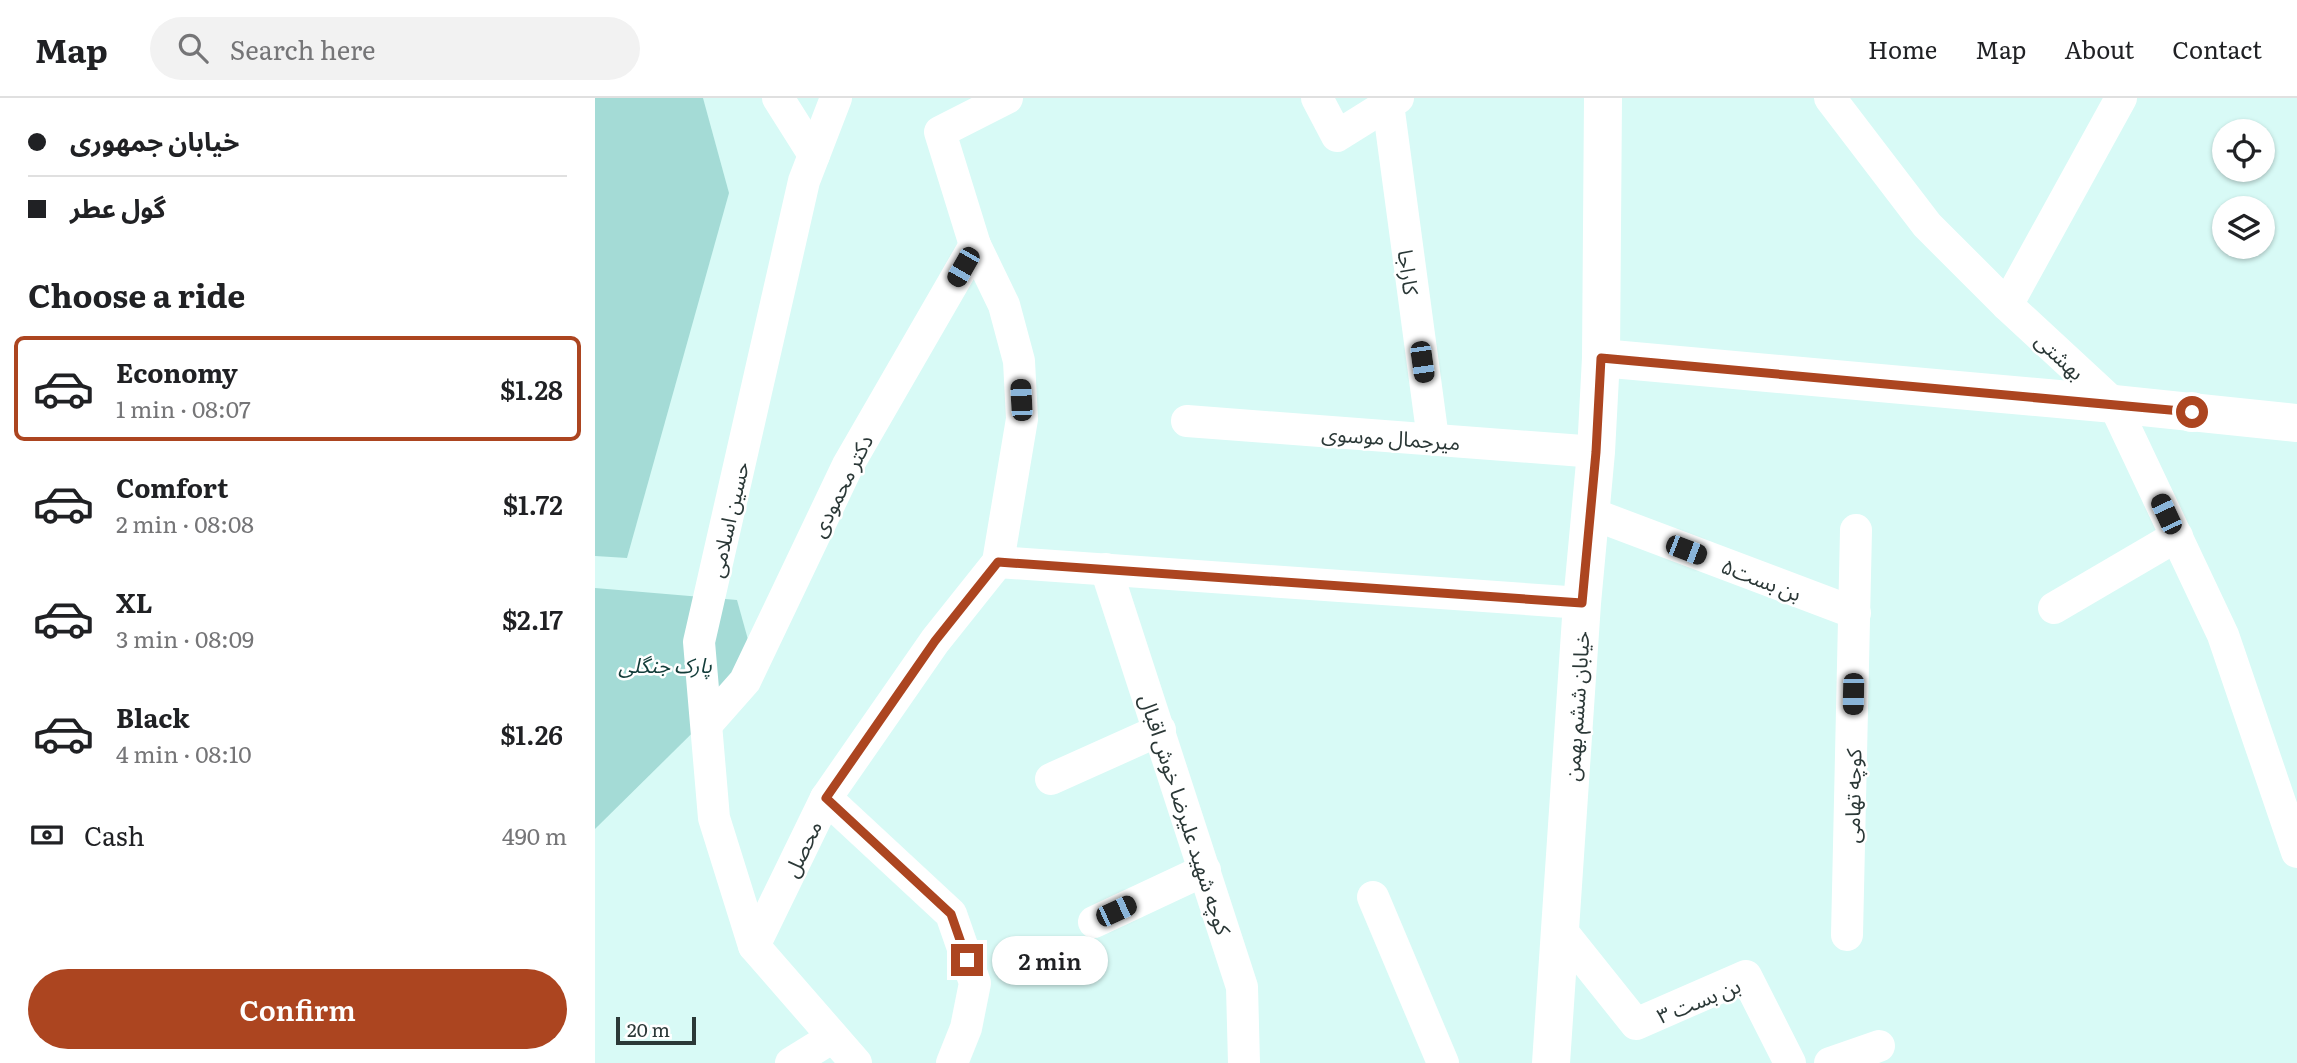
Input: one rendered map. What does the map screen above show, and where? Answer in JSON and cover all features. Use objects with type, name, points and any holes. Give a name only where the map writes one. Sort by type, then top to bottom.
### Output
[{"type":"street","points":[[778,98],[814,155]]},
{"type":"street","name":"حسین اسلامی","points":[[754,946],[715,818],[699,642],[804,181],[836,98]]},
{"type":"street","points":[[1007,98],[940,132],[975,245],[1004,304],[1019,361],[1022,419],[998,562],[1582,603]]},
{"type":"street","points":[[1317,98],[1337,136],[1393,101]]},
{"type":"street","name":"خیابان ششم بهمن","points":[[1551,1063],[1582,603],[1596,452],[1601,358],[1603,98]]},
{"type":"street","name":"بهشتی","points":[[1830,98],[1927,225],[2007,305],[2114,404],[2223,635],[2297,852]]},
{"type":"street","points":[[2007,305],[2121,98]]},
{"type":"street","name":"کاراجا","points":[[1393,101],[1433,439]]},
{"type":"street","name":"دکتر محمودی","points":[[706,724],[745,681],[848,465],[975,245]]},
{"type":"street","points":[[1601,358],[2297,423]]},
{"type":"street","name":"میرجمال موسوی","points":[[1187,421],[1596,452]]},
{"type":"street","name":"بن بست۵","points":[[1590,513],[1855,613]]},
{"type":"street","name":"کوچه تهامی","points":[[1847,935],[1856,530]]},
{"type":"street","points":[[2054,608],[2177,536]]},
{"type":"street","name":"محصل","points":[[754,946],[826,798],[935,641],[998,562]]},
{"type":"street","name":"کوچه شهید علیرضا خوش اقبال","points":[[1106,569],[1242,986],[1244,1063]]},
{"type":"street","points":[[1051,779],[1160,730]]},
{"type":"street","points":[[826,798],[951,914],[975,984],[966,1028],[952,1063]]},
{"type":"street","points":[[1094,922],[1205,870]]},
{"type":"street","points":[[1373,897],[1443,1063]]},
{"type":"street","name":"بن بست ۳","points":[[1560,929],[1636,1024],[1746,976],[1790,1063]]},
{"type":"street","points":[[754,946],[856,1063]]},
{"type":"street","points":[[791,1063],[833,1037]]},
{"type":"street","points":[[1830,1063],[1879,1046]]},
{"type":"green space","points":[[595,98],[703,98],[729,193],[627,558],[595,556]]},
{"type":"green space","name":"پارک جنگلی","points":[[595,588],[737,600],[752,654],[745,681],[595,829]]},
{"type":"route","points":[[967,960],[951,914],[826,798],[935,641],[998,562],[1582,603],[1596,452],[1601,358],[2192,412]]}]
